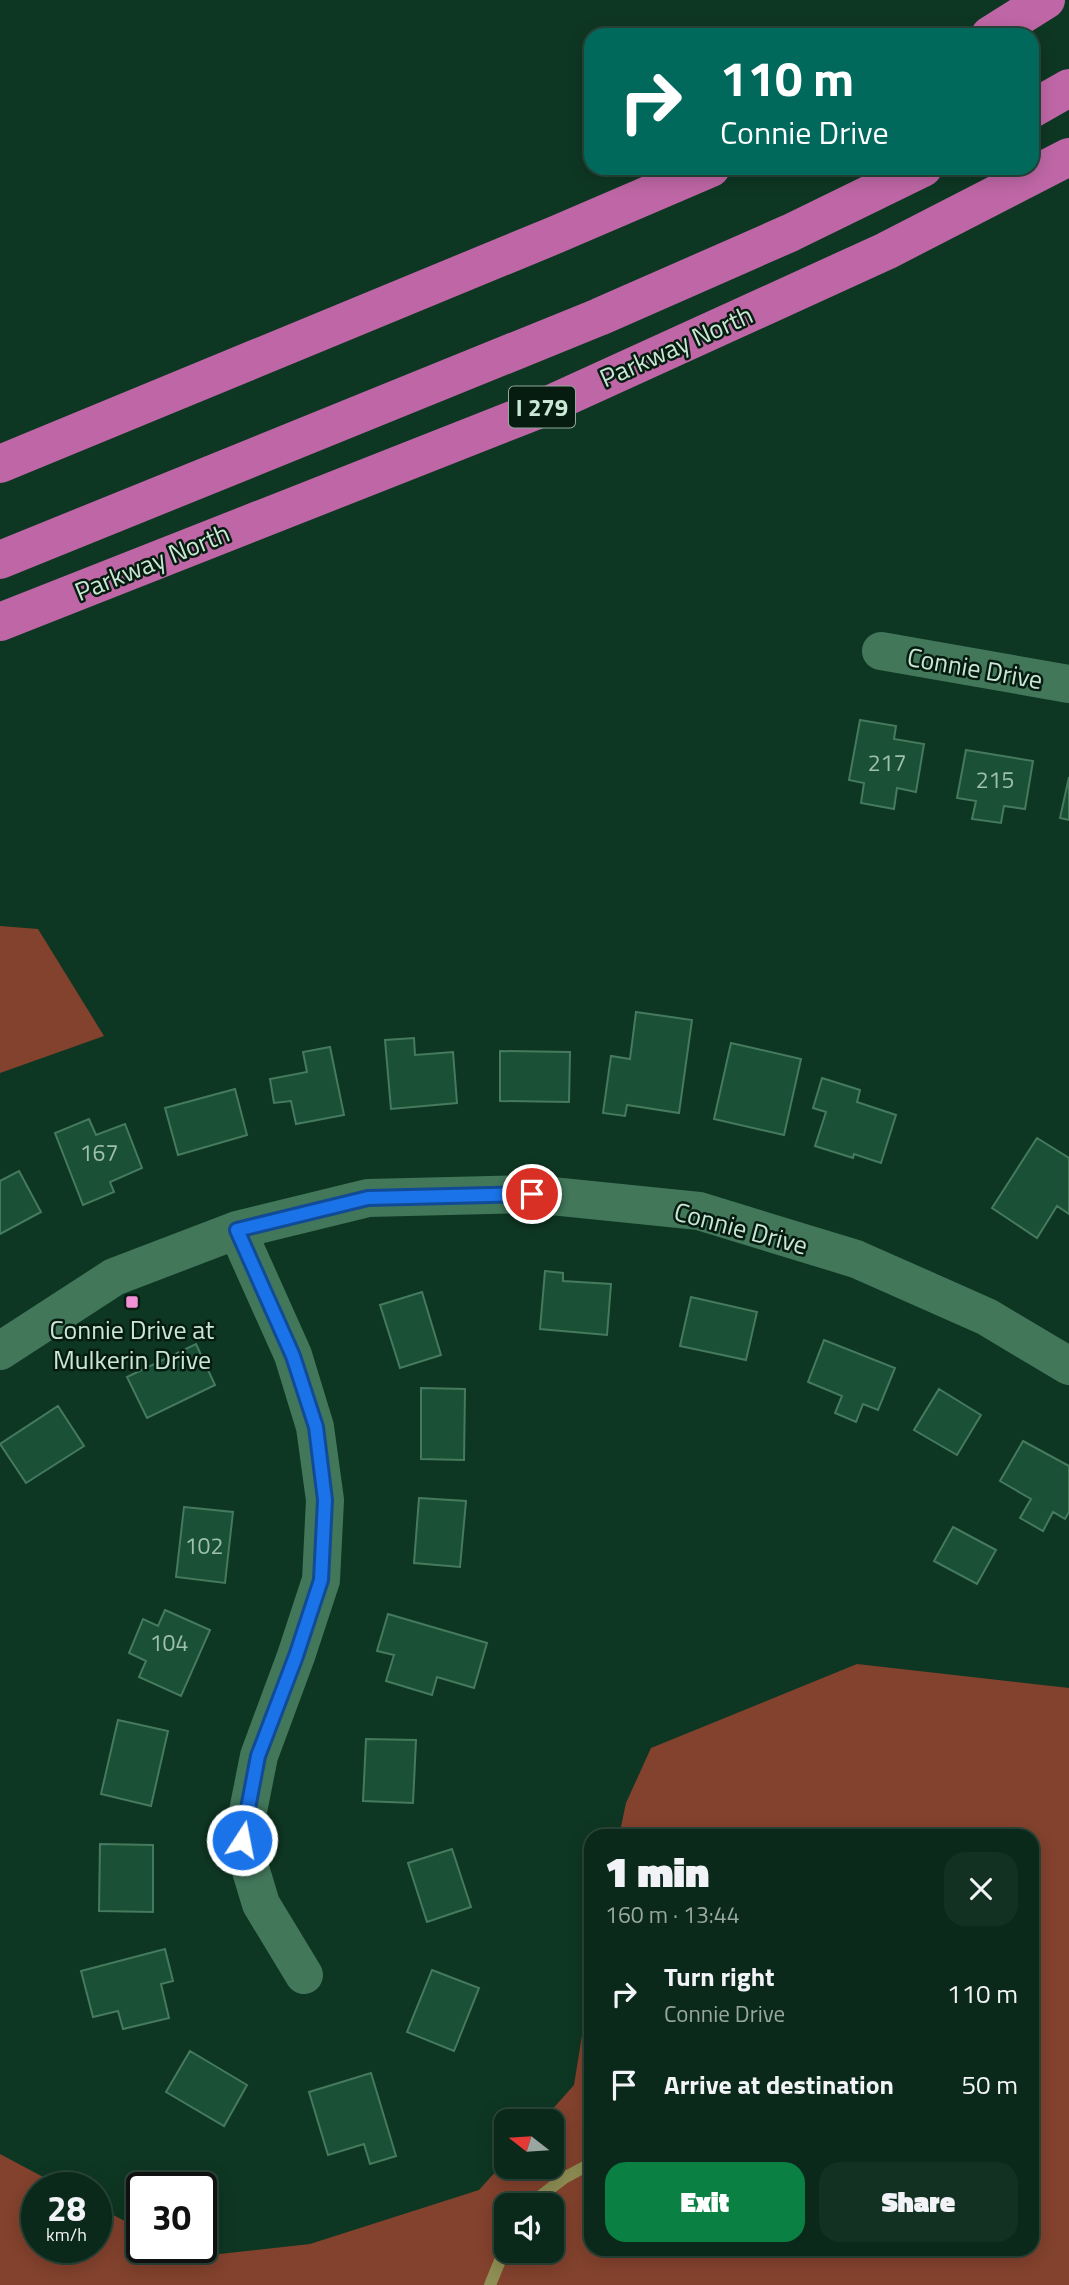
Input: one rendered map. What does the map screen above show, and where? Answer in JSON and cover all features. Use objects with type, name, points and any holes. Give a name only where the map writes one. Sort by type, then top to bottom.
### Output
[{"type":"highway","points":[[1000,28],[1046,0]]},
{"type":"highway","points":[[1039,105],[1069,88]]},
{"type":"highway","name":"Parkway North","points":[[1039,172],[1069,157]]},
{"type":"highway","points":[[0,464],[695,175]]},
{"type":"highway","points":[[0,560],[600,317],[790,233],[909,175]]},
{"type":"highway","name":"Parkway North","points":[[0,622],[535,411],[886,251],[1034,175]]},
{"type":"street","name":"Connie Drive","points":[[881,651],[1069,684]]},
{"type":"street","name":"Connie Drive","points":[[0,1351],[114,1277],[237,1230],[368,1198],[532,1194],[699,1211],[856,1259],[987,1317],[1069,1366]]},
{"type":"street","points":[[237,1230],[293,1356],[316,1427],[325,1500],[321,1580],[258,1756],[242,1840],[261,1904],[304,1975]]},
{"type":"shaded area","points":[[0,926],[38,929],[104,1036],[0,1073]]},
{"type":"shaded area","points":[[857,1664],[1069,1688],[1069,2285],[0,2285],[0,2154],[34,2172],[21,2172],[21,2263],[112,2263],[112,2214],[126,2222],[126,2263],[217,2263],[217,2254],[310,2244],[479,2190],[494,2173],[494,2179],[564,2179],[564,2109],[553,2109],[574,2085],[584,2023],[584,2256],[1039,2256],[1039,1829],[620,1829],[626,1803],[651,1748]]},
{"type":"building","points":[[860,720],[896,726],[894,739],[924,744],[916,792],[897,788],[894,809],[861,803],[864,783],[849,780]]},
{"type":"building","points":[[966,750],[1033,761],[1025,809],[1004,806],[1001,823],[972,819],[976,801],[957,798]]},
{"type":"building","points":[[1069,777],[1069,820],[1060,818]]},
{"type":"building","points":[[636,1012],[692,1020],[679,1113],[627,1105],[625,1116],[603,1113],[611,1056],[630,1059]]},
{"type":"building","points":[[414,1038],[415,1055],[453,1052],[457,1103],[391,1109],[385,1040]]},
{"type":"building","points":[[731,1043],[801,1059],[784,1135],[714,1119]]},
{"type":"building","points":[[330,1047],[344,1115],[296,1124],[291,1101],[274,1103],[270,1079],[307,1072],[303,1052]]},
{"type":"building","points":[[500,1051],[570,1052],[569,1102],[500,1101]]},
{"type":"building","points":[[822,1078],[860,1090],[857,1102],[896,1115],[881,1163],[854,1154],[853,1158],[815,1146],[826,1112],[813,1108]]},
{"type":"building","points":[[235,1089],[247,1135],[178,1155],[165,1108]]},
{"type":"building","points":[[89,1119],[96,1135],[125,1124],[142,1168],[110,1182],[114,1192],[83,1205],[55,1133]]},
{"type":"building","points":[[1037,1138],[1069,1158],[1069,1214],[1057,1206],[1037,1238],[992,1208]]},
{"type":"building","points":[[19,1171],[41,1212],[0,1234],[0,1181]]},
{"type":"building","points":[[545,1271],[563,1273],[563,1281],[611,1284],[607,1335],[540,1329]]},
{"type":"building","points":[[422,1292],[441,1355],[400,1368],[380,1305]]},
{"type":"building","points":[[691,1297],[757,1312],[746,1360],[680,1346]]},
{"type":"building","points":[[824,1340],[895,1368],[878,1410],[863,1404],[856,1422],[835,1413],[842,1396],[808,1382]]},
{"type":"building","points":[[196,1344],[215,1385],[147,1418],[127,1377]]},
{"type":"building","points":[[421,1388],[465,1389],[464,1460],[421,1459]]},
{"type":"building","points":[[939,1389],[981,1415],[957,1455],[914,1430]]},
{"type":"building","points":[[58,1406],[84,1446],[26,1483],[0,1444]]},
{"type":"building","points":[[1023,1441],[1069,1466],[1069,1512],[1065,1519],[1053,1512],[1043,1531],[1020,1518],[1031,1499],[1000,1481]]},
{"type":"building","points":[[419,1498],[466,1501],[460,1567],[414,1563]]},
{"type":"building","points":[[184,1507],[233,1512],[225,1583],[176,1577]]},
{"type":"building","points":[[953,1527],[996,1550],[977,1584],[934,1561]]},
{"type":"building","points":[[165,1610],[210,1630],[181,1696],[139,1677],[146,1661],[129,1653],[143,1619],[158,1626]]},
{"type":"building","points":[[388,1614],[487,1643],[474,1688],[437,1677],[432,1695],[386,1681],[394,1655],[377,1651]]},
{"type":"building","points":[[118,1720],[168,1731],[151,1806],[101,1794]]},
{"type":"building","points":[[366,1739],[416,1740],[413,1803],[363,1801]]},
{"type":"building","points":[[100,1844],[153,1845],[153,1912],[99,1911]]},
{"type":"building","points":[[452,1849],[471,1907],[427,1922],[408,1863]]},
{"type":"building","points":[[165,1949],[173,1981],[161,1984],[169,2018],[123,2029],[118,2011],[93,2017],[81,1971]]},
{"type":"building","points":[[432,1970],[479,1988],[454,2051],[407,2032]]},
{"type":"building","points":[[190,2051],[247,2085],[224,2126],[166,2092]]},
{"type":"building","points":[[371,2073],[396,2156],[370,2164],[364,2144],[328,2155],[309,2092]]},
{"type":"waterway","points":[[545,2193],[584,2167]]},
{"type":"waterway","points":[[490,2285],[499,2263]]},
{"type":"place","name":"Connie Drive at Mulkerin Drive","points":[[132,1302]]},
{"type":"route","points":[[242,1840],[258,1756],[321,1580],[325,1500],[316,1427],[293,1356],[237,1230],[368,1198],[532,1194]]}]
